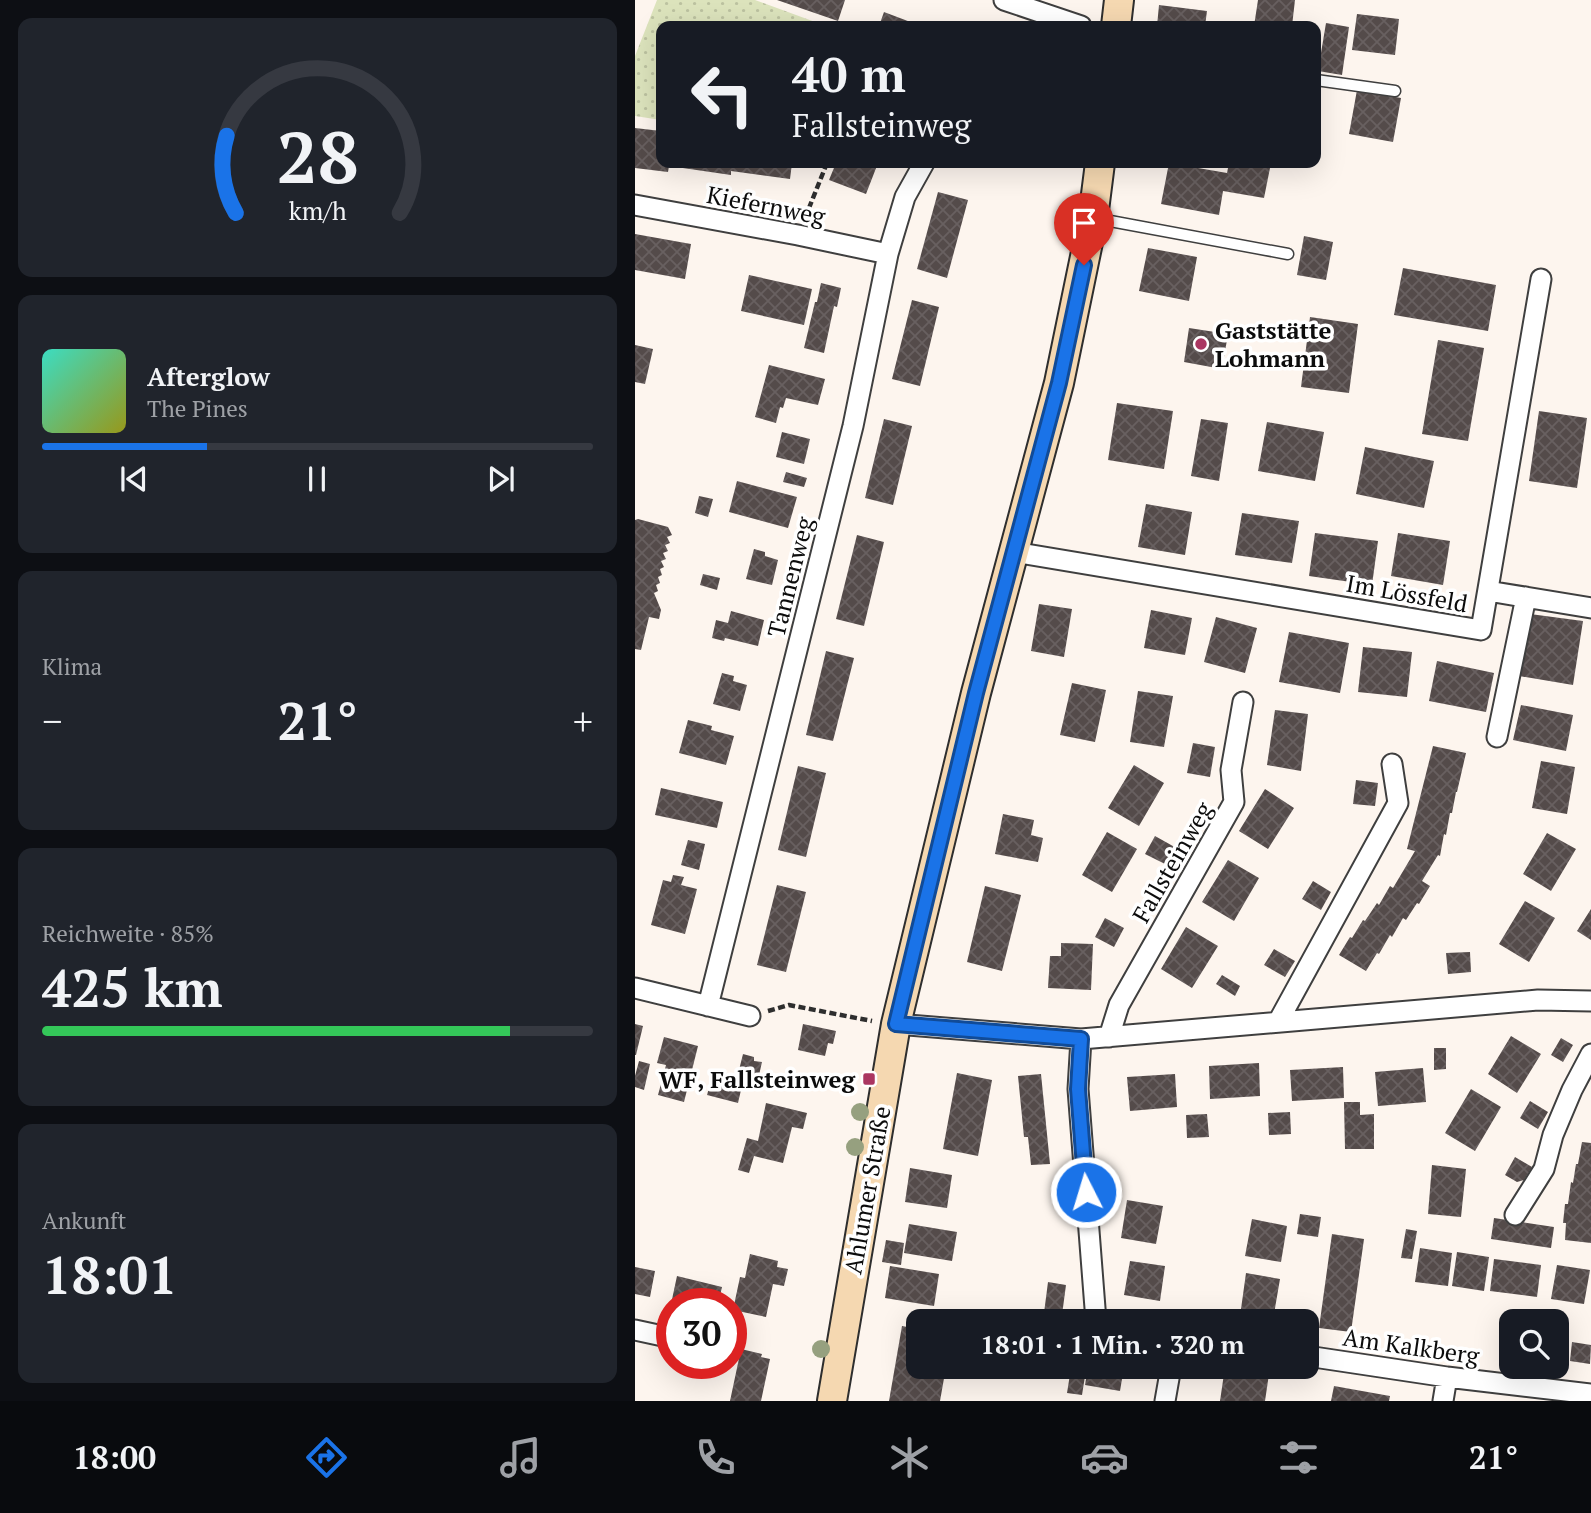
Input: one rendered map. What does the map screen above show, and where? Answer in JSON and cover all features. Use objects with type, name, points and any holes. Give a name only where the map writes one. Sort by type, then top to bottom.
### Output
[{"type":"main road","points":[[1117,21],[1119,0]]},
{"type":"main road","name":"Ahlumer Straße","points":[[832,1401],[883,1022],[976,693],[1059,383],[1093,218],[1099,168]]},
{"type":"street","points":[[1004,0],[1066,21]]},
{"type":"street","name":"Tannenweg","points":[[708,1006],[853,426],[888,254],[906,197],[921,168]]},
{"type":"street","name":"Kiefernweg","points":[[635,205],[888,254]]},
{"type":"street","name":"Im Lössfeld","points":[[1014,552],[1481,630],[1541,279]]},
{"type":"street","points":[[1488,591],[1591,608]]},
{"type":"street","points":[[1497,737],[1526,597]]},
{"type":"street","name":"Fallsteinweg","points":[[1109,1037],[1119,1005],[1234,802],[1231,770],[1243,702]]},
{"type":"street","points":[[1278,1022],[1398,803],[1392,764]]},
{"type":"street","points":[[635,988],[750,1016]]},
{"type":"street","points":[[883,1022],[1081,1039],[1588,995]]},
{"type":"street","points":[[1081,1039],[1078,1089],[1095,1309]]},
{"type":"street","points":[[1515,1215],[1544,1169],[1553,1135],[1591,1054]]},
{"type":"street","points":[[635,1330],[656,1335]]},
{"type":"street","name":"Am Kalkberg","points":[[1319,1358],[1447,1377],[1591,1394]]},
{"type":"street","points":[[1443,1401],[1447,1377]]},
{"type":"street","points":[[1165,1401],[1169,1379]]},
{"type":"lane","points":[[1321,81],[1395,91]]},
{"type":"lane","points":[[1093,218],[1288,254]]},
{"type":"path","points":[[798,235],[825,168]]},
{"type":"path","points":[[750,1016],[789,1005],[883,1022]]},
{"type":"green space","points":[[657,0],[755,0],[812,21],[656,21],[656,119],[635,116],[635,56]]},
{"type":"building","points":[[777,0],[845,0],[838,21]]},
{"type":"building","points":[[1258,0],[1295,0],[1293,21],[1255,21]]},
{"type":"building","points":[[1159,5],[1207,11],[1206,21],[1157,21]]},
{"type":"building","points":[[884,12],[908,21],[881,21]]},
{"type":"building","points":[[1357,14],[1399,19],[1395,55],[1352,50]]},
{"type":"building","points":[[1326,23],[1349,27],[1342,75],[1321,72]]},
{"type":"building","points":[[1357,90],[1401,98],[1393,142],[1349,134]]},
{"type":"building","points":[[635,128],[656,130],[656,168],[669,168],[668,172],[635,168]]},
{"type":"building","points":[[683,168],[791,168],[790,179],[731,171],[731,175]]},
{"type":"building","points":[[834,168],[876,168],[866,194],[829,180]]},
{"type":"building","points":[[1168,168],[1198,168],[1227,173],[1228,168],[1270,168],[1264,198],[1223,191],[1219,215],[1161,204]]},
{"type":"building","points":[[938,192],[968,200],[947,278],[917,269]]},
{"type":"building","points":[[635,234],[691,244],[685,279],[635,270]]},
{"type":"building","points":[[1304,236],[1333,242],[1326,280],[1297,275]]},
{"type":"building","points":[[1148,248],[1197,257],[1189,301],[1139,291]]},
{"type":"building","points":[[1403,268],[1496,285],[1488,331],[1394,315]]},
{"type":"building","points":[[749,275],[812,289],[804,325],[741,311]]},
{"type":"building","points":[[821,283],[841,288],[837,307],[834,306],[824,353],[804,348]]},
{"type":"building","points":[[912,300],[939,307],[920,386],[892,379]]},
{"type":"building","points":[[1310,317],[1358,324],[1349,393],[1301,387]]},
{"type":"building","points":[[1189,328],[1228,334],[1222,369],[1184,362]]},
{"type":"building","points":[[1438,340],[1484,348],[1468,441],[1422,434]]},
{"type":"building","points":[[635,345],[653,349],[645,384],[635,382]]},
{"type":"building","points":[[769,365],[825,379],[818,405],[786,398],[783,408],[780,407],[776,423],[755,417]]},
{"type":"building","points":[[1117,403],[1173,411],[1164,469],[1108,460]]},
{"type":"building","points":[[1539,411],[1587,418],[1577,488],[1529,481]]},
{"type":"building","points":[[884,419],[912,426],[893,505],[865,498]]},
{"type":"building","points":[[1201,419],[1228,423],[1219,481],[1191,476]]},
{"type":"building","points":[[1267,422],[1324,432],[1315,481],[1258,471]]},
{"type":"building","points":[[782,432],[810,439],[804,464],[776,457]]},
{"type":"building","points":[[1365,447],[1434,461],[1424,508],[1356,494]]},
{"type":"building","points":[[786,472],[807,478],[804,487],[783,482]]},
{"type":"building","points":[[737,481],[797,497],[788,528],[729,512]]},
{"type":"building","points":[[699,496],[713,499],[708,517],[695,513]]},
{"type":"building","points":[[1146,504],[1192,512],[1185,555],[1138,547]]},
{"type":"building","points":[[1242,513],[1299,521],[1292,563],[1235,555]]},
{"type":"building","points":[[635,520],[668,527],[672,535],[667,537],[670,543],[665,545],[668,551],[663,553],[666,559],[661,561],[664,567],[660,569],[662,575],[658,577],[660,583],[656,585],[658,591],[654,593],[661,610],[659,619],[649,617],[641,650],[635,649]]},
{"type":"building","points":[[1315,533],[1378,541],[1372,585],[1309,576]]},
{"type":"building","points":[[1398,533],[1450,541],[1443,585],[1391,576]]},
{"type":"building","points":[[857,535],[884,542],[864,626],[836,619]]},
{"type":"building","points":[[754,549],[778,560],[772,585],[746,579]]},
{"type":"building","points":[[703,574],[720,578],[717,590],[700,585]]},
{"type":"building","points":[[1039,604],[1072,609],[1064,657],[1031,651]]},
{"type":"building","points":[[1151,610],[1192,618],[1185,655],[1144,648]]},
{"type":"building","points":[[731,611],[764,620],[758,646],[725,638],[724,641],[712,638],[716,620],[728,623]]},
{"type":"building","points":[[1530,614],[1583,621],[1573,685],[1519,676]]},
{"type":"building","points":[[1216,617],[1257,628],[1245,673],[1204,662]]},
{"type":"building","points":[[1289,632],[1349,643],[1340,693],[1279,682]]},
{"type":"building","points":[[1363,647],[1412,652],[1407,697],[1358,692]]},
{"type":"building","points":[[826,651],[854,658],[833,741],[806,735]]},
{"type":"building","points":[[1437,661],[1494,673],[1486,712],[1429,701]]},
{"type":"building","points":[[722,673],[734,676],[733,681],[747,685],[740,711],[713,704]]},
{"type":"building","points":[[1072,683],[1106,690],[1095,742],[1060,735]]},
{"type":"building","points":[[1138,691],[1173,696],[1164,747],[1130,742]]},
{"type":"building","points":[[1521,705],[1573,715],[1566,751],[1513,740]]},
{"type":"building","points":[[1275,710],[1308,714],[1301,771],[1267,765]]},
{"type":"building","points":[[688,720],[712,726],[711,730],[734,736],[726,765],[679,753]]},
{"type":"building","points":[[1193,743],[1215,747],[1210,777],[1187,773]]},
{"type":"building","points":[[1433,746],[1466,753],[1440,856],[1438,855],[1422,881],[1430,886],[1419,904],[1417,903],[1406,920],[1403,918],[1366,971],[1339,955],[1363,920],[1365,921],[1377,903],[1379,905],[1390,886],[1393,888],[1415,851],[1407,849]]},
{"type":"building","points":[[1541,761],[1575,767],[1567,814],[1532,808]]},
{"type":"building","points":[[1134,765],[1164,783],[1139,826],[1108,808]]},
{"type":"building","points":[[798,766],[826,773],[806,857],[778,850]]},
{"type":"building","points":[[1356,780],[1378,783],[1375,806],[1353,804]]},
{"type":"building","points":[[661,788],[723,802],[717,828],[655,815]]},
{"type":"building","points":[[1265,789],[1294,808],[1268,849],[1239,831]]},
{"type":"building","points":[[1003,814],[1034,820],[1031,835],[1043,838],[1038,862],[995,854]]},
{"type":"building","points":[[1107,832],[1137,849],[1112,892],[1082,875]]},
{"type":"building","points":[[1547,833],[1576,849],[1551,891],[1523,874]]},
{"type":"building","points":[[1155,836],[1180,850],[1171,867],[1145,854]]},
{"type":"building","points":[[688,840],[705,844],[699,870],[681,865]]},
{"type":"building","points":[[1228,860],[1259,878],[1234,921],[1202,902]]},
{"type":"building","points":[[673,875],[684,877],[681,885],[697,889],[685,934],[651,925],[663,880],[671,882]]},
{"type":"building","points":[[1313,881],[1331,892],[1321,910],[1302,899]]},
{"type":"building","points":[[777,885],[806,892],[786,972],[757,965]]},
{"type":"building","points":[[985,886],[1021,895],[1002,971],[967,962]]},
{"type":"building","points":[[1525,901],[1555,918],[1529,962],[1499,944]]},
{"type":"building","points":[[1591,909],[1591,940],[1577,931]]},
{"type":"building","points":[[1105,918],[1124,928],[1114,947],[1095,937]]},
{"type":"building","points":[[1186,927],[1218,946],[1192,988],[1161,969]]},
{"type":"building","points":[[1061,943],[1093,944],[1091,990],[1048,988],[1050,956],[1061,956]]},
{"type":"building","points":[[1274,949],[1295,961],[1285,977],[1264,965]]},
{"type":"building","points":[[1470,952],[1471,972],[1448,974],[1446,953]]},
{"type":"building","points":[[1222,975],[1240,986],[1235,996],[1216,984]]},
{"type":"building","points":[[635,1024],[643,1026],[636,1055],[635,1055]]},
{"type":"building","points":[[803,1024],[836,1031],[833,1044],[828,1043],[825,1056],[798,1050]]},
{"type":"building","points":[[1511,1036],[1541,1054],[1517,1093],[1488,1074]]},
{"type":"building","points":[[664,1037],[698,1046],[684,1102],[658,1095],[666,1065],[657,1063]]},
{"type":"building","points":[[1561,1038],[1573,1045],[1563,1062],[1551,1055]]},
{"type":"building","points":[[1434,1048],[1446,1048],[1446,1069],[1434,1070]]},
{"type":"building","points":[[743,1054],[754,1057],[754,1061],[762,1062],[757,1084],[748,1082],[751,1073],[739,1070]]},
{"type":"building","points":[[639,1061],[650,1064],[644,1090],[635,1087]]},
{"type":"building","points":[[1259,1063],[1260,1096],[1210,1099],[1209,1066]]},
{"type":"building","points":[[1343,1067],[1344,1098],[1292,1101],[1290,1070]]},
{"type":"building","points":[[1423,1068],[1426,1102],[1378,1106],[1375,1072]]},
{"type":"building","points":[[714,1070],[744,1077],[738,1103],[707,1095]]},
{"type":"building","points":[[957,1073],[992,1080],[978,1156],[943,1149]]},
{"type":"building","points":[[1041,1074],[1050,1164],[1031,1165],[1028,1137],[1024,1137],[1018,1076]]},
{"type":"building","points":[[1175,1074],[1177,1107],[1130,1111],[1127,1077]]},
{"type":"building","points":[[1471,1089],[1501,1107],[1475,1151],[1445,1133]]},
{"type":"building","points":[[1530,1101],[1548,1112],[1538,1129],[1520,1118]]},
{"type":"building","points":[[1344,1102],[1360,1102],[1360,1115],[1374,1114],[1374,1149],[1345,1149]]},
{"type":"building","points":[[766,1103],[807,1113],[803,1129],[792,1127],[783,1163],[754,1156],[749,1173],[738,1170],[747,1138],[758,1141]]},
{"type":"building","points":[[1290,1112],[1291,1134],[1269,1135],[1268,1113]]},
{"type":"building","points":[[1207,1114],[1209,1137],[1187,1138],[1186,1115]]},
{"type":"building","points":[[1582,1142],[1591,1143],[1591,1243],[1565,1240],[1566,1223],[1563,1223],[1565,1204],[1568,1204]]},
{"type":"building","points":[[1515,1157],[1532,1167],[1524,1180],[1517,1182],[1505,1175]]},
{"type":"building","points":[[1432,1165],[1466,1169],[1461,1217],[1428,1214]]},
{"type":"building","points":[[910,1168],[952,1175],[947,1208],[905,1202]]},
{"type":"building","points":[[1127,1200],[1163,1206],[1156,1244],[1121,1238]]},
{"type":"building","points":[[1300,1214],[1321,1217],[1318,1237],[1297,1234]]},
{"type":"building","points":[[1494,1218],[1554,1227],[1551,1248],[1491,1239]]},
{"type":"building","points":[[1252,1219],[1287,1226],[1281,1262],[1245,1256]]},
{"type":"building","points":[[909,1224],[957,1232],[952,1261],[904,1253]]},
{"type":"building","points":[[1406,1229],[1417,1231],[1412,1259],[1401,1258]]},
{"type":"building","points":[[1332,1234],[1364,1239],[1351,1332],[1319,1328]]},
{"type":"building","points":[[886,1240],[904,1243],[901,1265],[882,1262]]},
{"type":"building","points":[[1420,1248],[1452,1253],[1448,1286],[1415,1282]]},
{"type":"building","points":[[1457,1252],[1489,1257],[1484,1291],[1452,1286]]},
{"type":"building","points":[[750,1254],[778,1261],[777,1267],[788,1269],[784,1286],[773,1284],[766,1317],[747,1313],[747,1288],[738,1288],[740,1277],[745,1278]]},
{"type":"building","points":[[1494,1259],[1541,1265],[1537,1297],[1490,1291]]},
{"type":"building","points":[[1130,1261],[1165,1266],[1160,1301],[1124,1295]]},
{"type":"building","points":[[1557,1265],[1590,1270],[1584,1304],[1551,1299]]},
{"type":"building","points":[[890,1266],[939,1274],[934,1306],[885,1298]]},
{"type":"building","points":[[635,1267],[655,1271],[650,1297],[635,1294]]},
{"type":"building","points":[[1246,1273],[1280,1279],[1275,1309],[1241,1309]]},
{"type":"building","points":[[677,1276],[722,1287],[722,1288],[674,1288]]},
{"type":"building","points":[[1048,1282],[1066,1285],[1063,1309],[1045,1309]]},
{"type":"building","points":[[902,1326],[906,1327],[906,1379],[944,1379],[940,1401],[889,1401]]},
{"type":"building","points":[[1572,1342],[1591,1345],[1590,1364],[1570,1361]]},
{"type":"building","points":[[747,1350],[770,1359],[761,1401],[730,1401],[735,1379],[747,1379]]},
{"type":"building","points":[[1069,1379],[1085,1379],[1082,1395],[1067,1393]]},
{"type":"building","points":[[1086,1379],[1122,1379],[1120,1391],[1085,1385]]},
{"type":"building","points":[[1223,1379],[1268,1379],[1265,1401],[1220,1401]]},
{"type":"building","points":[[1334,1386],[1390,1396],[1389,1401],[1331,1401]]},
{"type":"place","name":"Gaststätte Lohmann","points":[[1201,344]]},
{"type":"place","name":"WF, Fallsteinweg","points":[[869,1079]]},
{"type":"route","points":[[1084,265],[1059,383],[976,693],[896,1024],[1081,1039],[1078,1089],[1086,1192]]}]
